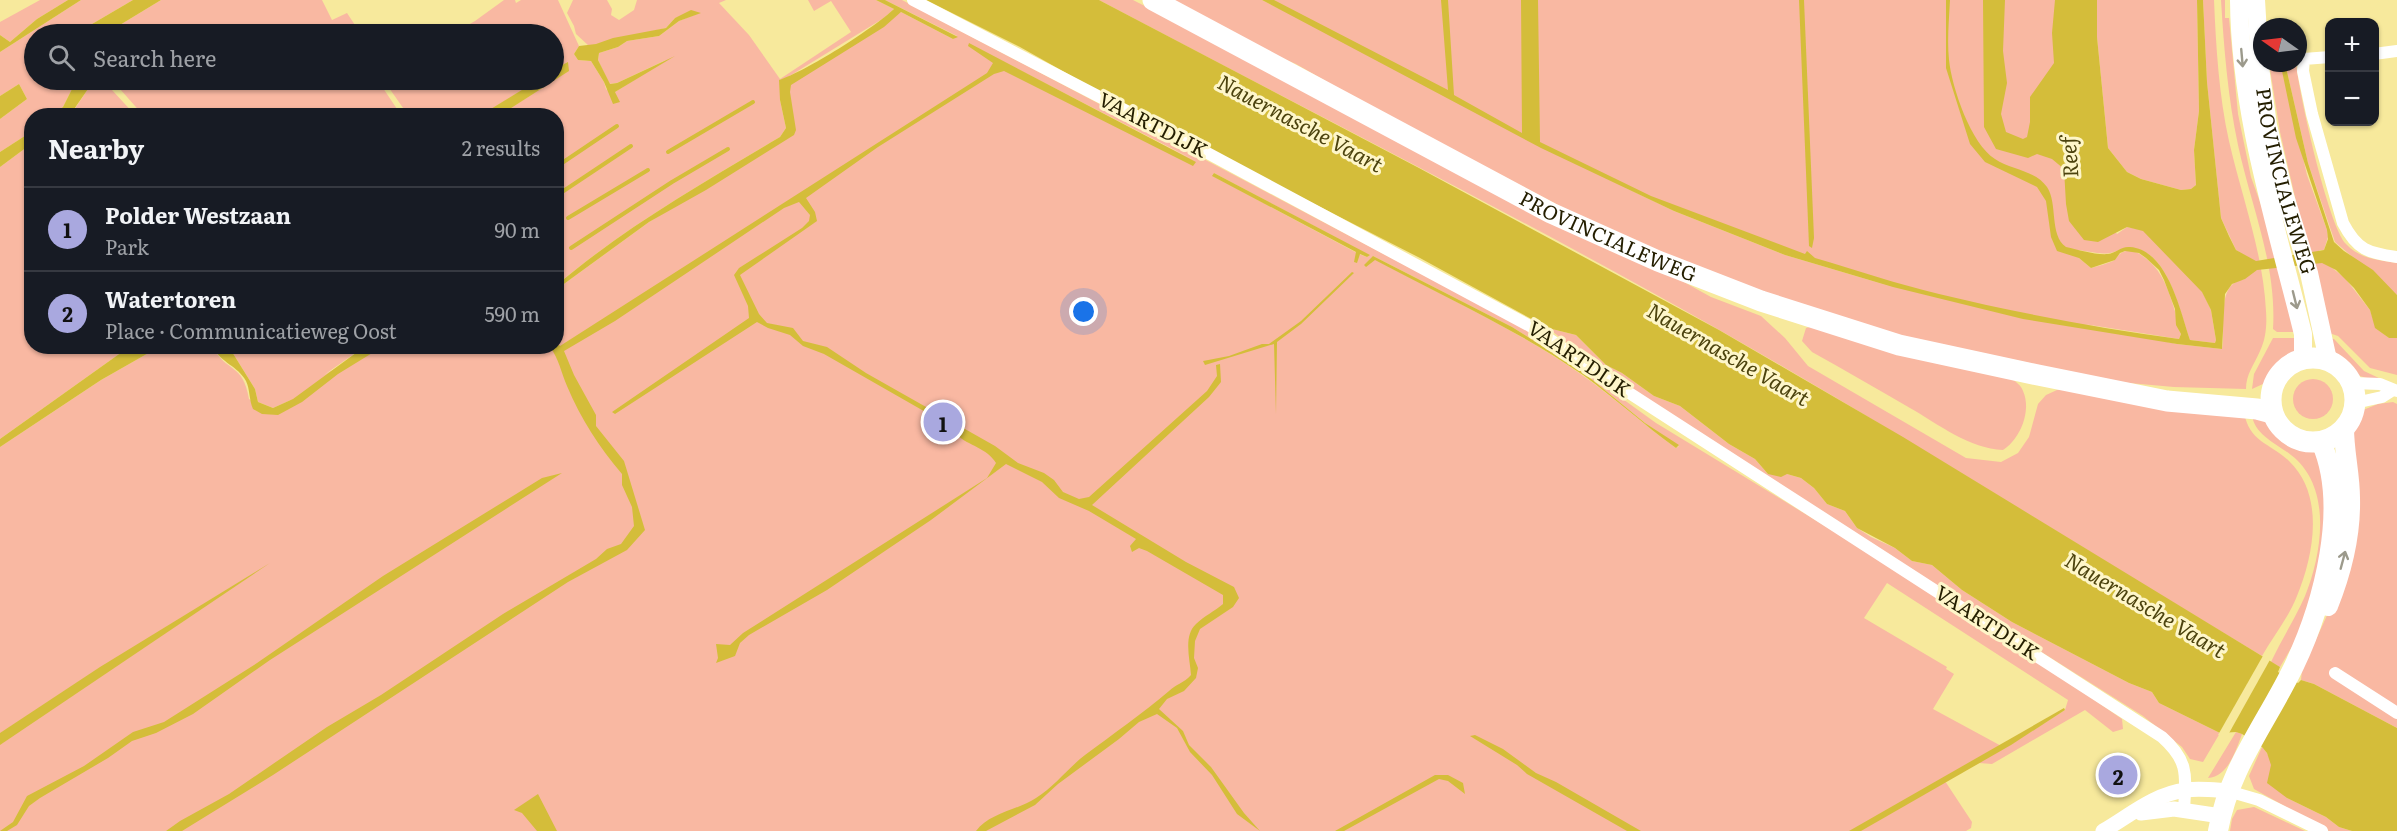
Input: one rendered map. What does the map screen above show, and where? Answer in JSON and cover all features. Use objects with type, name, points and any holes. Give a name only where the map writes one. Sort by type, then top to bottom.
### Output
[{"type":"highway","name":"PROVINCIALEWEG","points":[[1153,0],[1551,213],[1658,261],[1761,302],[1899,345],[2167,401],[2257,409],[2271,403]]},
{"type":"highway","points":[[2303,358],[2328,360],[2343,369],[2354,393],[2353,412],[2344,428],[2334,437],[2322,442],[2301,441],[2291,437],[2276,422],[2271,403],[2279,374],[2303,358]]},
{"type":"main road","name":"PROVINCIALEWEG","points":[[2239,0],[2242,63],[2251,126],[2304,334],[2303,358]]},
{"type":"main road","name":"PROVINCIALEWEG","points":[[2256,0],[2260,67],[2268,125],[2285,196],[2309,273],[2328,360]]},
{"type":"main road","points":[[2294,665],[2305,653],[2325,612],[2337,582],[2347,545],[2350,496],[2344,428]]},
{"type":"main road","points":[[2219,824],[2228,791],[2247,748],[2294,665],[2314,612],[2331,541],[2334,497],[2331,469],[2322,442]]},
{"type":"street","name":"VAARTDIJK","points":[[913,0],[1200,149],[1530,326],[1640,400],[2162,736],[2182,758],[2184,810]]},
{"type":"street","points":[[2379,53],[2397,51]]},
{"type":"street","points":[[2325,57],[2304,59],[2303,71],[2312,114],[2343,223],[2350,237],[2360,247],[2374,254],[2397,257]]},
{"type":"street","points":[[2354,393],[2380,384],[2395,390]]},
{"type":"street","points":[[2354,393],[2382,397],[2395,390]]},
{"type":"street","points":[[2335,673],[2397,713]]},
{"type":"street","points":[[2103,831],[2162,796],[2185,790],[2228,791],[2259,800],[2322,831]]},
{"type":"street","points":[[2124,819],[2158,809],[2184,810],[2219,824]]},
{"type":"shaded area","points":[[40,0],[68,0],[31,24],[24,24],[24,30],[10,42],[0,35],[0,22]]},
{"type":"shaded area","points":[[81,0],[133,0],[92,24],[44,24]]},
{"type":"shaded area","points":[[161,0],[322,0],[332,20],[347,13],[354,24],[121,24]]},
{"type":"shaded area","points":[[504,0],[515,0],[516,3],[521,0],[558,0],[579,46],[574,54],[578,60],[591,61],[606,89],[616,97],[615,92],[666,60],[617,83],[609,84],[598,60],[599,53],[618,47],[627,41],[659,36],[679,21],[699,13],[675,18],[666,28],[589,46],[576,34],[567,13],[573,0],[607,0],[612,9],[611,15],[619,20],[634,10],[637,0],[726,0],[719,3],[749,35],[780,79],[851,32],[831,1],[814,11],[808,0],[876,0],[894,9],[884,18],[780,80],[780,100],[786,128],[780,137],[637,225],[564,279],[564,108],[511,108],[539,90],[564,90],[564,74],[568,71],[568,63],[564,65],[564,24],[470,24]]},
{"type":"shaded area","points":[[885,0],[902,0],[1526,329],[1656,423],[1971,615],[2122,719],[2123,729],[2113,732],[2085,710],[1992,764],[1979,763],[1945,781],[1972,822],[1971,828],[1966,831],[0,831],[0,447],[101,380],[147,354],[217,354],[243,379],[249,399],[274,413],[291,400],[273,408],[258,402],[255,389],[233,354],[354,354],[324,375],[361,354],[564,354],[564,284],[649,222],[789,137],[782,89],[901,12],[953,39],[957,36]],"holes":[[[969,44],[1196,161],[1001,66]],[[1214,173],[1369,255],[1367,257],[1359,254],[1213,176]],[[1373,256],[1512,327],[1584,373],[1645,423],[1679,446],[1676,448],[1558,359]],[[1887,583],[2068,700],[2065,710],[2005,748],[1933,709],[1954,674],[1946,669],[1947,667],[1864,618]]]},
{"type":"shaded area","points":[[1099,0],[1133,0],[1711,297],[1761,316],[1785,338],[1808,366],[1966,458],[2001,462],[2018,453],[2029,437],[2038,404],[2046,395],[2057,390],[2070,389],[2244,412],[2250,430],[2289,461],[2300,475],[2308,491],[2312,508],[2311,544],[2303,580],[2294,604],[2262,656],[1925,451],[1721,331],[1489,204]]},
{"type":"shaded area","points":[[1172,0],[1262,0],[1278,8],[1265,0],[2055,0],[2055,62],[2051,70],[2053,159],[2064,169],[2117,234],[2127,227],[2143,230],[2202,291],[2211,310],[2216,340],[2215,343],[2190,340],[2165,273],[2147,254],[2131,248],[2106,253],[2078,250],[2079,258],[2091,268],[2113,261],[2121,253],[2128,251],[2139,254],[2150,262],[2159,273],[2169,293],[2181,334],[2179,339],[2084,324],[2177,344],[2222,349],[2226,297],[2229,288],[2245,279],[2250,259],[2236,250],[2221,218],[2207,82],[2203,0],[2214,0],[2218,71],[2223,107],[2234,162],[2261,268],[2266,321],[2264,342],[2249,374],[2246,389],[2174,387],[2118,382],[1888,333],[1770,296],[1611,233],[1357,99],[1296,64],[1255,47]],"holes":[[[1624,187],[1836,269],[1893,287],[1785,255],[1674,211]]]},
{"type":"shaded area","points":[[2097,0],[2197,0],[2199,111],[2194,150],[2196,185],[2191,189],[2181,190],[2141,179],[2127,172],[2108,148],[2097,37]]},
{"type":"shaded area","points":[[2221,0],[2225,0],[2225,18],[2229,18],[2238,114],[2251,177],[2275,244],[2297,332],[2277,332],[2273,329],[2273,305],[2267,259],[2243,168],[2232,109]]},
{"type":"shaded area","points":[[24,37],[24,90],[72,90],[62,108],[24,108],[24,137],[0,152],[0,119],[27,99],[19,84],[0,96],[0,52]]},
{"type":"shaded area","points":[[2270,72],[2283,72],[2307,175],[2327,230],[2328,237],[2324,250],[2319,250],[2331,267],[2345,278],[2370,310],[2376,328],[2389,338],[2397,338],[2397,375],[2370,368],[2338,336],[2326,332],[2280,132]]},
{"type":"shaded area","points":[[2287,72],[2298,72],[2315,158],[2339,232],[2346,244],[2357,253],[2397,263],[2397,295],[2335,242],[2308,163]]},
{"type":"shaded area","points":[[87,90],[112,90],[129,108],[75,108]]},
{"type":"shaded area","points":[[121,90],[384,90],[396,108],[137,108]]},
{"type":"shaded area","points":[[390,90],[522,90],[494,108],[403,108]]},
{"type":"shaded area","points":[[24,149],[24,354],[119,354],[0,439],[0,167]]},
{"type":"shaded area","points":[[1813,326],[2010,378],[2023,391],[2026,407],[2023,424],[2015,439],[2003,450],[1978,445],[1955,435],[1812,352],[1802,341],[1806,328]]},
{"type":"shaded area","points":[[1548,328],[1576,335],[1606,365],[1622,373],[1654,396],[1680,406],[1729,444],[1755,459],[1768,474],[1787,474],[1801,478],[1814,488],[1827,504],[1845,511],[1857,528],[1895,548],[1912,561],[1932,565],[1962,590],[2012,622],[2129,683],[2152,692],[2159,703],[2220,733],[2203,762],[2190,759],[2182,747],[2143,716],[1778,486],[1609,376]]},
{"type":"shaded area","points":[[2273,338],[2299,338],[2294,355],[2280,365],[2263,384],[2252,389],[2254,374]]},
{"type":"shaded area","points":[[2329,338],[2334,339],[2364,371],[2381,379],[2362,377],[2348,369],[2337,356]]},
{"type":"shaded area","points":[[2313,379],[2321,380],[2327,385],[2332,391],[2332,407],[2327,413],[2321,418],[2313,419],[2305,418],[2299,413],[2294,407],[2293,399],[2294,391],[2299,385],[2305,380]]},
{"type":"shaded area","points":[[2393,402],[2397,404],[2397,728],[2314,684],[2301,680],[2302,670],[2340,587],[2349,434],[2363,410],[2378,404]]},
{"type":"shaded area","points":[[2252,414],[2265,418],[2286,440],[2313,451],[2319,457],[2327,477],[2323,557],[2303,628],[2280,667],[2271,662],[2305,596],[2316,561],[2320,522],[2318,503],[2313,485],[2304,469],[2291,455],[2261,433],[2253,421]]},
{"type":"shaded area","points":[[2236,732],[2242,734],[2230,762],[2221,773],[2208,778]]},
{"type":"shaded area","points":[[2262,747],[2267,753],[2287,798],[2326,817],[2339,827],[2352,831],[2329,831],[2254,789],[2249,776]]},
{"type":"shaded area","points":[[2254,807],[2305,831],[2230,831],[2232,819],[2237,810]]},
{"type":"water","points":[[68,0],[81,0],[44,24],[31,24]]},
{"type":"water","points":[[133,0],[161,0],[121,24],[92,24]]},
{"type":"water","points":[[876,0],[885,0],[958,37],[953,39],[901,12],[884,27],[791,85],[796,130],[794,135],[706,190],[649,222],[564,284],[564,279],[583,264],[637,225],[780,137],[786,128],[780,100],[779,80],[839,49],[894,9]]},
{"type":"water","name":"Nauernasche Vaart","points":[[926,0],[1099,0],[1419,168],[1719,330],[1903,437],[2280,667],[2278,672],[2298,683],[2301,680],[2314,684],[2397,728],[2397,831],[2352,831],[2339,827],[2326,817],[2287,798],[2267,783],[2271,765],[2262,747],[2242,734],[2220,733],[2159,703],[2152,692],[2129,683],[2012,622],[1962,590],[1932,565],[1912,561],[1895,548],[1857,528],[1845,511],[1827,504],[1814,488],[1801,478],[1787,474],[1781,477],[1768,474],[1755,459],[1729,444],[1680,406],[1654,396],[1622,373],[1606,365],[1576,335],[1548,328],[1420,258],[1148,119],[1020,47]]},
{"type":"water","name":"Reef","points":[[1262,0],[1274,0],[1448,90],[1441,0],[1448,0],[1454,95],[1522,133],[1521,0],[1538,0],[1540,142],[1651,196],[1805,254],[1807,251],[1815,258],[1908,286],[1969,301],[2088,325],[2179,339],[2181,334],[2176,325],[2175,309],[2159,270],[2139,253],[2125,251],[2120,253],[2115,260],[2091,268],[2079,258],[2057,251],[2051,237],[2046,201],[2037,187],[1985,162],[1970,144],[1946,68],[1946,0],[1950,0],[1948,45],[1954,85],[1964,114],[1986,152],[2001,163],[2042,181],[2052,201],[2057,235],[2066,247],[2103,254],[2130,247],[2143,251],[2154,259],[2163,270],[2177,299],[2190,340],[2215,343],[2211,310],[2202,292],[2143,231],[2127,227],[2098,242],[2084,240],[2069,221],[2064,169],[2052,159],[2037,154],[2028,158],[1996,149],[1984,127],[1983,0],[2005,0],[2003,51],[2007,83],[2001,114],[2006,132],[2023,139],[2027,137],[2030,122],[2030,97],[2054,63],[2052,33],[2055,0],[2097,0],[2097,37],[2108,148],[2127,172],[2141,179],[2181,190],[2191,189],[2196,185],[2194,150],[2199,111],[2197,0],[2203,0],[2207,82],[2221,218],[2236,250],[2256,261],[2324,250],[2328,239],[2296,138],[2282,72],[2287,72],[2308,163],[2334,242],[2373,270],[2397,295],[2397,338],[2389,338],[2375,328],[2370,310],[2354,288],[2336,270],[2322,263],[2257,270],[2245,279],[2232,284],[2225,294],[2222,349],[2023,319],[1893,287],[1785,255],[1674,211],[1541,148]]},
{"type":"water","points":[[1799,0],[1804,0],[1814,238],[1812,248],[1809,246]]},
{"type":"water","points":[[691,10],[701,13],[679,21],[659,36],[627,41],[618,47],[599,53],[598,60],[610,84],[617,83],[675,56],[615,92],[620,102],[613,104],[604,82],[591,61],[578,60],[574,54],[579,46],[666,28],[675,18]]},
{"type":"water","points":[[24,30],[24,37],[0,52],[0,35],[10,42]]},
{"type":"water","points":[[969,43],[1196,162],[1193,166],[1004,71],[994,74],[878,147],[806,198],[815,212],[817,221],[740,275],[759,314],[767,323],[793,328],[803,341],[827,347],[866,373],[995,446],[1018,463],[1044,473],[1054,480],[1063,492],[1079,499],[1089,497],[1207,391],[1217,376],[1216,365],[1220,364],[1221,382],[1209,397],[1092,505],[1186,562],[1234,587],[1239,598],[1233,607],[1200,629],[1195,641],[1194,658],[1198,668],[1196,678],[1184,691],[1167,699],[1159,709],[1183,731],[1189,745],[1211,767],[1260,831],[1237,814],[1212,775],[1190,752],[1177,728],[1157,714],[1139,722],[1058,784],[1035,805],[986,831],[976,831],[988,820],[1043,794],[1085,755],[1188,678],[1191,675],[1188,641],[1192,629],[1199,621],[1223,604],[1223,595],[1147,551],[1139,548],[1132,552],[1130,546],[1136,539],[1089,511],[1059,498],[1042,482],[1006,464],[931,520],[827,590],[749,635],[740,643],[735,656],[716,663],[718,658],[716,644],[730,645],[743,633],[987,478],[996,463],[983,450],[962,439],[943,422],[824,354],[803,346],[790,335],[757,322],[615,414],[612,412],[749,318],[748,306],[734,275],[739,268],[802,228],[809,221],[810,215],[799,202],[784,208],[615,321],[564,351],[564,343],[987,73],[993,63],[968,46]]},
{"type":"water","points":[[568,62],[569,71],[564,74],[564,64]]},
{"type":"water","points":[[19,84],[27,99],[0,119],[0,96]]},
{"type":"water","points":[[72,90],[87,90],[75,108],[63,107]]},
{"type":"water","points":[[522,90],[539,90],[511,108],[492,108]]},
{"type":"water","points":[[24,137],[24,149],[0,167],[0,152]]},
{"type":"water","points":[[1214,173],[1370,255],[1367,257],[1360,254],[1357,263],[1354,262],[1356,252],[1212,176]]},
{"type":"water","points":[[1373,256],[1512,327],[1584,373],[1645,423],[1679,445],[1676,448],[1583,375],[1533,343],[1375,260],[1366,267],[1364,265]]},
{"type":"water","points":[[1352,272],[1354,273],[1301,324],[1277,342],[1276,414],[1274,344],[1205,365],[1203,361],[1269,344],[1301,321]]},
{"type":"water","points":[[564,351],[596,415],[596,426],[624,461],[645,530],[627,550],[568,582],[273,775],[182,831],[166,831],[229,794],[327,727],[381,695],[503,614],[596,559],[607,549],[621,544],[634,526],[632,507],[622,485],[622,474],[584,421],[572,398],[555,354],[564,354]]},
{"type":"water","points":[[119,354],[147,354],[101,380],[0,447],[0,439]]},
{"type":"water","points":[[218,354],[233,354],[255,389],[258,402],[273,408],[293,399],[354,354],[371,354],[338,374],[302,402],[278,415],[262,414],[253,409],[243,376]]},
{"type":"water","points":[[562,473],[270,660],[193,714],[156,733],[132,741],[108,758],[40,798],[29,806],[17,825],[7,831],[0,831],[13,822],[27,796],[84,766],[133,732],[164,722],[257,663],[383,576],[542,478]]},
{"type":"water","points":[[270,563],[0,745],[0,733],[100,667]]},
{"type":"water","points":[[2064,708],[2065,710],[2011,745],[1861,831],[1849,831]]},
{"type":"water","points":[[1475,735],[1503,749],[1536,773],[1641,831],[1627,831],[1527,774],[1517,765],[1470,736]]},
{"type":"water","points":[[1435,775],[1448,775],[1463,783],[1465,794],[1448,781],[1439,779],[1344,831],[1335,831]]},
{"type":"water","points":[[538,794],[557,831],[537,831],[522,813],[514,810]]},
{"type":"pier","points":[[2264,654],[2271,658],[2228,735],[2218,735]]},
{"type":"waterway","points":[[668,152],[753,102]]},
{"type":"waterway","points":[[564,162],[617,126]]},
{"type":"waterway","points":[[564,191],[631,146]]},
{"type":"waterway","points":[[571,248],[672,182],[728,149]]},
{"type":"waterway","points":[[568,218],[648,170]]},
{"type":"place","name":"Polder Westzaan","points":[[943,422]]},
{"type":"place","name":"Watertoren","points":[[2118,775]]}]
